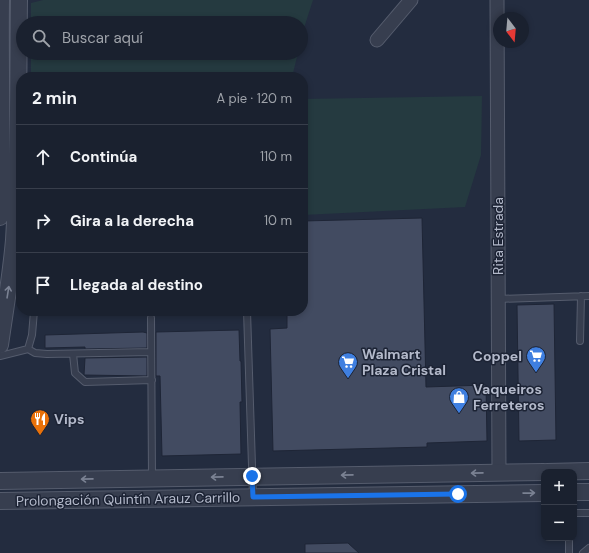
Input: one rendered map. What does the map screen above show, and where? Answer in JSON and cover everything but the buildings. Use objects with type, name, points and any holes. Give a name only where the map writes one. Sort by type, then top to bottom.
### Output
[{"type":"street","points":[[1,0],[8,36],[16,152]]},
{"type":"street","points":[[0,217],[1,167],[8,36],[19,0]]},
{"type":"street","points":[[377,40],[412,0]]},
{"type":"street","name":"Rita Estrada","points":[[496,0],[499,473]]},
{"type":"street","points":[[0,345],[16,246]]},
{"type":"street","points":[[577,471],[589,471]]},
{"type":"street","name":"Prolongación Quintín Arauz Carrillo","points":[[0,481],[541,472]]},
{"type":"street","points":[[458,473],[458,494]]},
{"type":"street","points":[[105,479],[106,499]]},
{"type":"street","points":[[577,492],[589,492]]},
{"type":"street","name":"Prolongación Quintín Arauz Carrillo","points":[[0,501],[541,493]]},
{"type":"lane","points":[[1,167],[16,166]]},
{"type":"lane","points":[[580,296],[580,341]]},
{"type":"lane","points":[[498,299],[589,296]]},
{"type":"lane","points":[[28,349],[32,335],[34,316]]},
{"type":"lane","points":[[247,316],[253,497]]},
{"type":"lane","points":[[151,318],[152,478]]},
{"type":"lane","points":[[0,356],[28,349],[36,353],[47,354],[152,352]]},
{"type":"lane","points":[[73,354],[75,373],[85,382],[152,380]]},
{"type":"lane","points":[[577,513],[589,513]]},
{"type":"lane","points":[[569,541],[569,553]]},
{"type":"lane","points":[[584,553],[589,548]]},
{"type":"green space","points":[[43,0],[313,0],[308,16],[31,16],[31,3]]},
{"type":"green space","points":[[31,60],[296,60],[293,72],[31,72]]},
{"type":"green space","points":[[482,96],[481,155],[465,207],[308,215],[308,99]]},
{"type":"place","name":"Coppel","points":[[536,373]]},
{"type":"place","name":"Walmart Plaza Cristal","points":[[348,379]]},
{"type":"place","name":"Vaqueiros Ferreteros","points":[[459,414]]},
{"type":"place","name":"Vips","points":[[40,436]]},
{"type":"route","points":[[252,476],[253,497],[458,494]]}]
